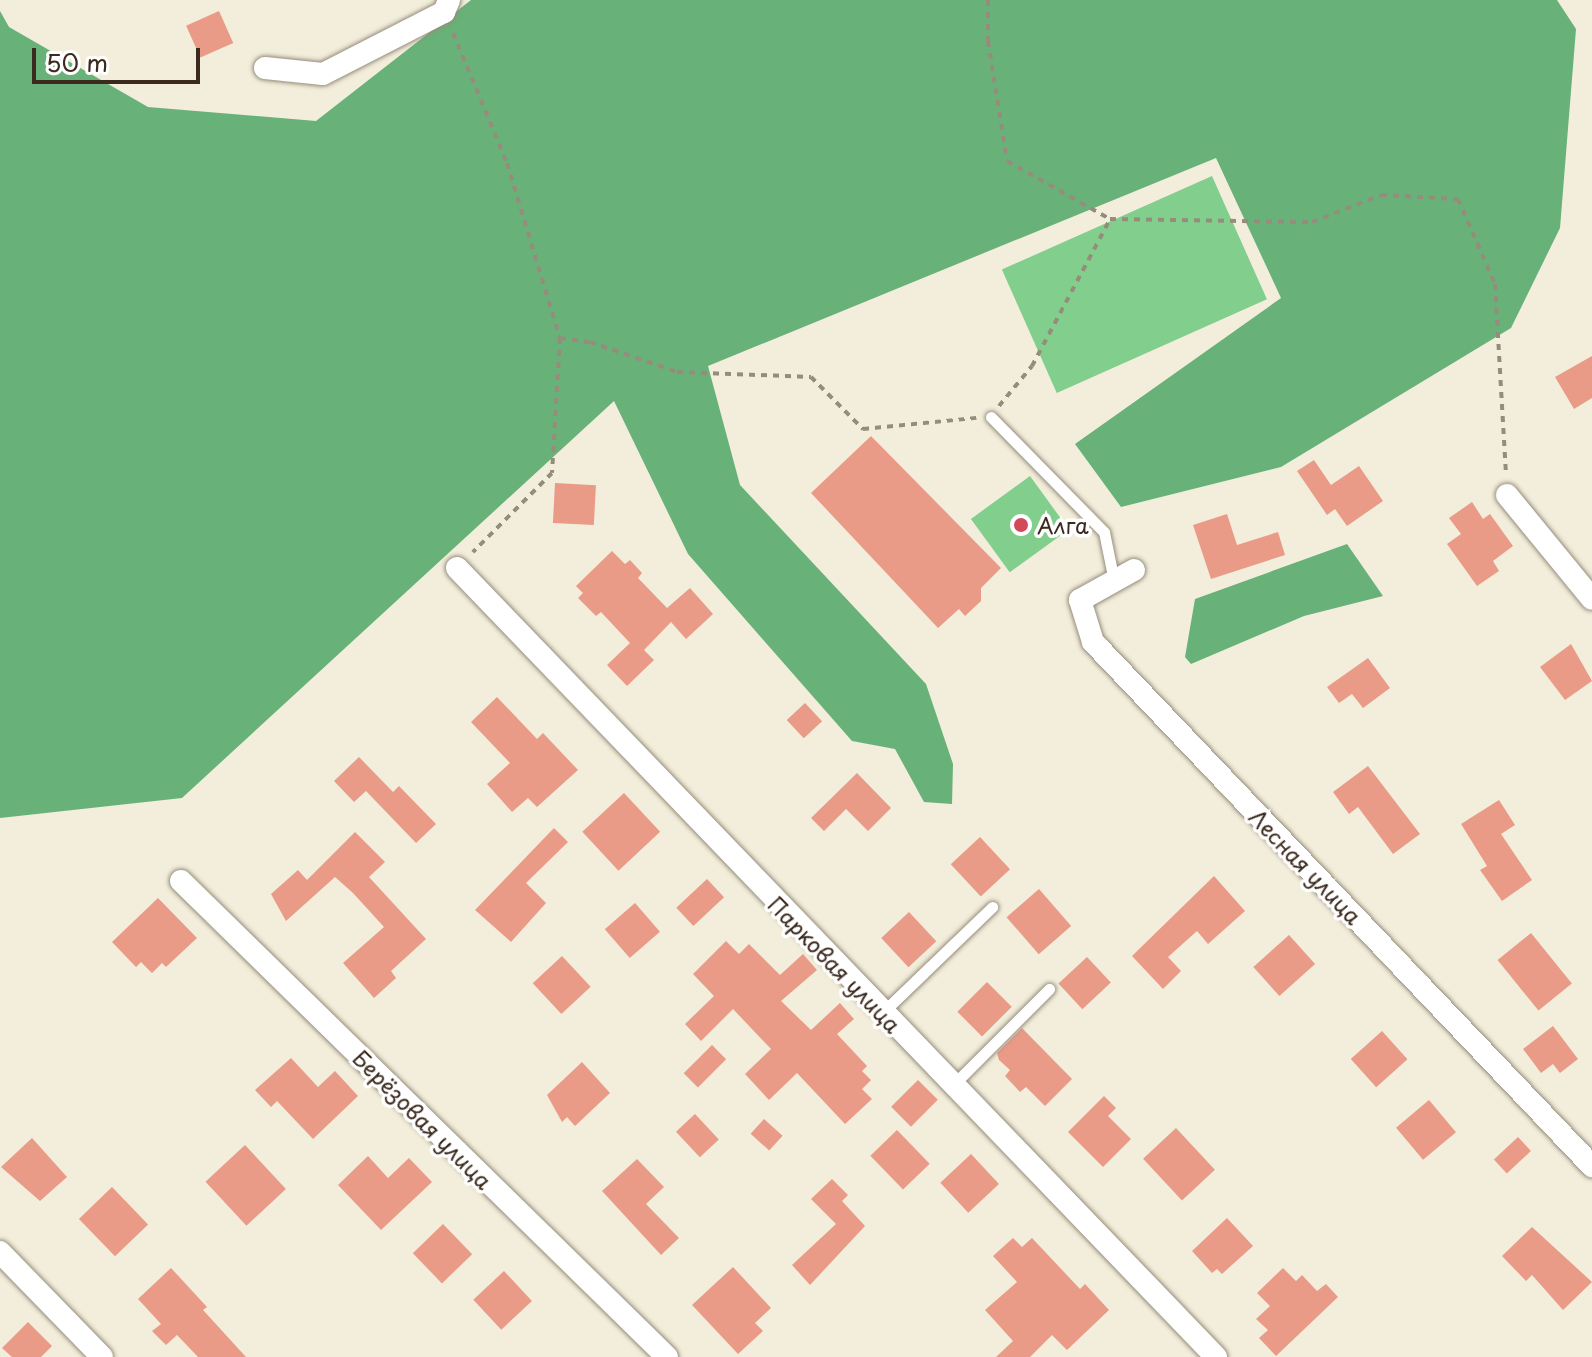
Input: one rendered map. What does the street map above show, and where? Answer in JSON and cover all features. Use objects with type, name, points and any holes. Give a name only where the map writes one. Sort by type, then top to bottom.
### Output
[{"type":"street","points":[[265,68],[323,74],[446,6]]},
{"type":"street","points":[[1507,495],[1592,599]]},
{"type":"street","name":"Парковая улица","points":[[457,568],[1216,1357]]},
{"type":"street","name":"Лесная улица","points":[[1124,576],[1080,600],[1093,642],[1592,1166]]},
{"type":"street","name":"Берёзовая улица","points":[[181,881],[667,1357]]},
{"type":"street","points":[[0,1252],[102,1357]]},
{"type":"lane","points":[[991,417],[1104,532],[1124,576]]},
{"type":"lane","points":[[882,1013],[992,907]]},
{"type":"lane","points":[[952,1086],[1049,989]]},
{"type":"path","points":[[988,0],[988,41],[1007,161],[1110,219],[1312,222],[1381,195],[1458,199],[1495,284],[1507,495]]},
{"type":"path","points":[[446,6],[507,163],[560,338],[552,473],[457,568]]},
{"type":"path","points":[[560,338],[590,342],[677,372],[811,377],[863,429],[991,417],[1032,366],[1110,219]]},
{"type":"green space","points":[[471,0],[1557,0],[1576,29],[1560,228],[1511,328],[1281,467],[1121,507],[1075,444],[1281,298],[1216,158],[708,366],[740,485],[926,684],[953,764],[952,804],[924,802],[895,749],[852,741],[688,554],[614,401],[182,798],[0,818],[0,11],[9,27],[148,107],[316,121]]},
{"type":"green space","points":[[1212,176],[1267,299],[1057,393],[1002,270]]},
{"type":"green space","name":"Алга","points":[[1030,476],[1069,529],[1010,572],[971,519]]},
{"type":"green space","points":[[1347,544],[1383,596],[1304,616],[1191,664],[1185,657],[1195,599]]},
{"type":"building","points":[[219,11],[233,43],[200,58],[186,26]]},
{"type":"building","points":[[1592,356],[1592,398],[1574,409],[1555,377]]},
{"type":"building","points":[[871,436],[1001,568],[981,588],[981,601],[965,616],[959,609],[938,628],[811,493]]},
{"type":"building","points":[[1314,460],[1331,485],[1359,466],[1383,501],[1347,526],[1335,509],[1327,515],[1297,471]]},
{"type":"building","points":[[555,483],[596,485],[594,525],[553,523]]},
{"type":"building","points":[[1472,502],[1483,519],[1490,514],[1513,546],[1493,561],[1499,571],[1477,586],[1447,544],[1461,534],[1449,518]]},
{"type":"building","points":[[1227,514],[1237,545],[1278,532],[1285,555],[1211,579],[1193,525]]},
{"type":"building","points":[[612,551],[625,564],[630,560],[642,573],[638,578],[667,608],[690,588],[713,614],[686,639],[671,622],[644,650],[654,660],[627,686],[607,665],[630,643],[601,612],[596,616],[578,598],[583,593],[576,586]]},
{"type":"building","points":[[1571,644],[1592,681],[1565,700],[1540,667]]},
{"type":"building","points":[[1368,658],[1390,688],[1363,708],[1352,694],[1339,703],[1327,687]]},
{"type":"building","points":[[497,697],[537,739],[543,733],[578,770],[537,807],[528,798],[512,812],[487,784],[510,763],[471,722]]},
{"type":"building","points":[[805,703],[822,721],[804,738],[787,720]]},
{"type":"building","points":[[359,757],[393,792],[399,786],[436,824],[416,843],[366,791],[354,802],[334,781]]},
{"type":"building","points":[[1368,766],[1420,834],[1393,854],[1358,807],[1349,814],[1333,792]]},
{"type":"building","points":[[857,773],[891,808],[868,831],[846,809],[824,831],[811,818]]},
{"type":"building","points":[[624,793],[660,832],[618,871],[582,832]]},
{"type":"building","points":[[1499,800],[1515,825],[1501,834],[1532,880],[1502,901],[1480,870],[1487,866],[1461,824]]},
{"type":"building","points":[[554,828],[568,842],[526,883],[546,903],[511,942],[475,910]]},
{"type":"building","points":[[355,832],[385,862],[369,877],[426,939],[391,971],[396,978],[374,998],[343,963],[384,927],[353,893],[335,877],[286,921],[271,894],[298,870],[307,880]]},
{"type":"building","points":[[980,837],[1010,869],[981,896],[951,864]]},
{"type":"building","points":[[1214,876],[1245,911],[1208,944],[1197,931],[1168,957],[1181,971],[1163,989],[1132,956]]},
{"type":"building","points":[[707,879],[724,897],[693,926],[676,908]]},
{"type":"building","points":[[1039,889],[1071,926],[1039,954],[1007,917]]},
{"type":"building","points":[[158,898],[197,938],[166,967],[162,963],[152,973],[141,962],[136,967],[112,942]]},
{"type":"building","points":[[635,903],[660,932],[630,958],[605,929]]},
{"type":"building","points":[[909,912],[936,941],[908,967],[881,938]]},
{"type":"building","points":[[1531,933],[1572,984],[1538,1011],[1498,960]]},
{"type":"building","points":[[1289,935],[1315,964],[1279,996],[1253,967]]},
{"type":"building","points":[[726,941],[739,954],[749,944],[780,975],[803,954],[817,970],[781,1001],[811,1030],[840,1003],[854,1019],[837,1034],[867,1066],[862,1071],[871,1080],[862,1089],[872,1099],[845,1124],[797,1073],[769,1100],[745,1074],[771,1049],[733,1009],[701,1041],[685,1024],[714,996],[693,974]]},
{"type":"building","points":[[562,956],[591,987],[561,1014],[533,983]]},
{"type":"building","points":[[1087,957],[1111,983],[1082,1009],[1058,984]]},
{"type":"building","points":[[987,982],[1012,1007],[982,1036],[957,1012]]},
{"type":"building","points":[[1553,1026],[1578,1059],[1560,1073],[1553,1064],[1541,1073],[1523,1049]]},
{"type":"building","points":[[1022,1028],[1072,1079],[1045,1106],[1026,1087],[1020,1092],[1005,1076],[1010,1070],[999,1060],[997,1053]]},
{"type":"building","points":[[1382,1031],[1407,1059],[1376,1087],[1351,1059]]},
{"type":"building","points":[[712,1045],[726,1059],[698,1087],[684,1073]]},
{"type":"building","points":[[291,1058],[318,1087],[335,1071],[358,1096],[313,1139],[277,1101],[271,1107],[255,1090]]},
{"type":"building","points":[[582,1062],[610,1093],[575,1126],[567,1117],[562,1122],[547,1095]]},
{"type":"building","points":[[918,1080],[938,1100],[911,1127],[891,1107]]},
{"type":"building","points":[[1104,1096],[1116,1108],[1108,1116],[1131,1139],[1103,1167],[1068,1132]]},
{"type":"building","points":[[1429,1100],[1456,1132],[1423,1160],[1396,1128]]},
{"type":"building","points":[[695,1114],[719,1140],[700,1157],[676,1132]]},
{"type":"building","points":[[764,1119],[783,1136],[769,1151],[751,1134]]},
{"type":"building","points":[[1176,1128],[1215,1170],[1182,1200],[1143,1159]]},
{"type":"building","points":[[897,1130],[930,1164],[903,1190],[870,1156]]},
{"type":"building","points":[[1518,1137],[1531,1151],[1507,1173],[1494,1160]]},
{"type":"building","points":[[32,1138],[67,1177],[40,1201],[1,1167]]},
{"type":"building","points":[[245,1145],[286,1189],[246,1226],[206,1182]]},
{"type":"building","points":[[971,1154],[999,1184],[968,1213],[940,1183]]},
{"type":"building","points":[[368,1156],[388,1178],[409,1158],[432,1182],[381,1230],[338,1185]]},
{"type":"building","points":[[637,1159],[664,1187],[646,1204],[679,1238],[661,1255],[602,1191]]},
{"type":"building","points":[[832,1179],[848,1195],[842,1201],[865,1226],[810,1285],[792,1265],[836,1224],[811,1199]]},
{"type":"building","points":[[112,1187],[148,1224],[115,1256],[79,1219]]},
{"type":"building","points":[[1227,1218],[1253,1246],[1222,1274],[1217,1269],[1212,1273],[1192,1251]]},
{"type":"building","points":[[443,1224],[472,1254],[442,1283],[413,1253]]},
{"type":"building","points":[[1532,1227],[1592,1282],[1563,1310],[1532,1275],[1526,1281],[1502,1256]]},
{"type":"building","points":[[1013,1238],[1022,1247],[1032,1238],[1080,1289],[1085,1284],[1109,1310],[1067,1350],[1052,1335],[1030,1357],[996,1357],[1013,1341],[985,1310],[1017,1282],[993,1256]]},
{"type":"building","points":[[733,1267],[771,1308],[755,1323],[763,1331],[738,1354],[692,1305]]},
{"type":"building","points":[[171,1268],[207,1307],[203,1310],[246,1357],[198,1357],[177,1335],[166,1345],[152,1331],[161,1324],[138,1299]]},
{"type":"building","points":[[1283,1268],[1296,1281],[1302,1275],[1317,1291],[1326,1284],[1338,1297],[1276,1356],[1259,1338],[1268,1330],[1256,1319],[1270,1306],[1257,1293]]},
{"type":"building","points":[[504,1271],[532,1301],[501,1330],[473,1300]]},
{"type":"building","points":[[28,1322],[52,1346],[41,1357],[12,1357],[2,1348]]},
{"type":"place","name":"Алга","points":[[1021,525]]}]
